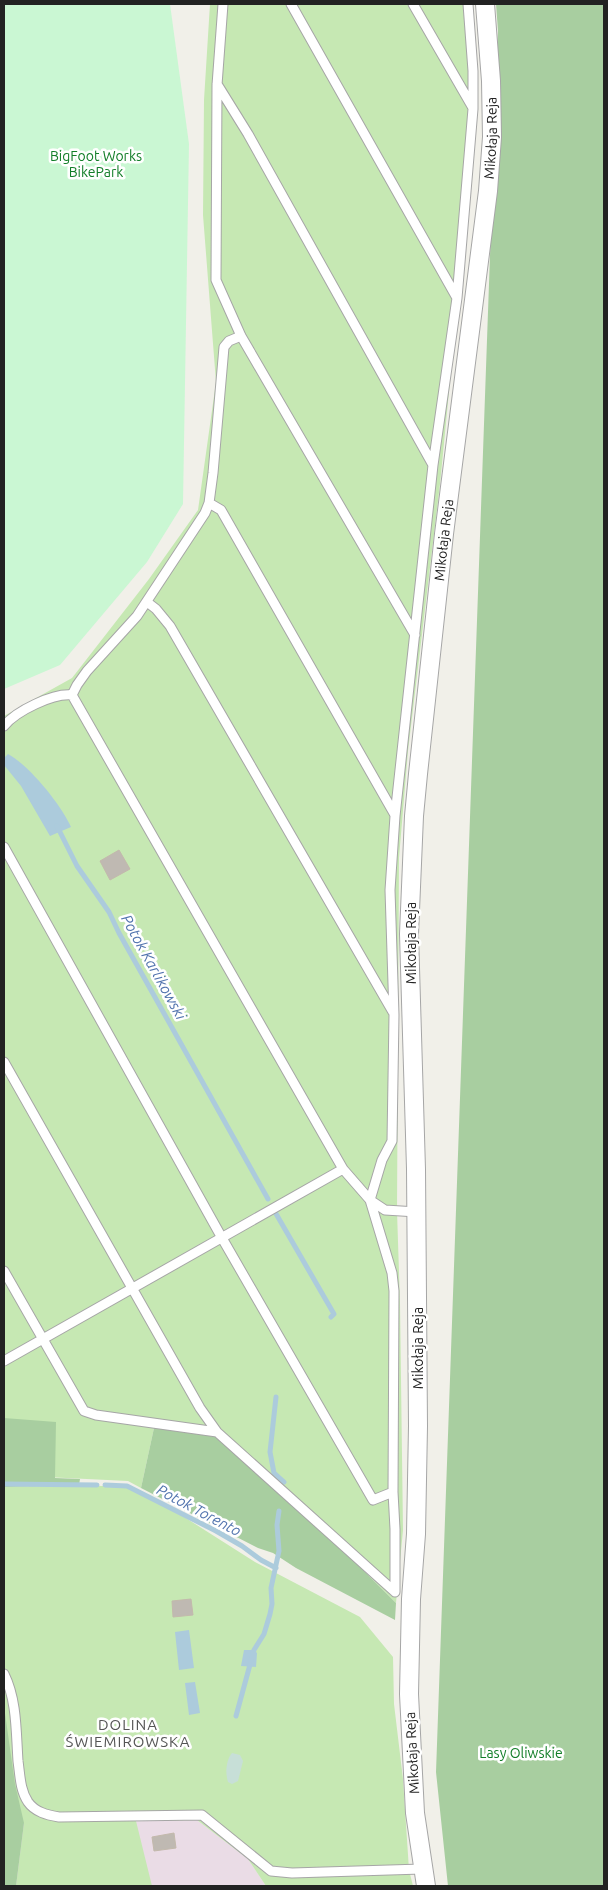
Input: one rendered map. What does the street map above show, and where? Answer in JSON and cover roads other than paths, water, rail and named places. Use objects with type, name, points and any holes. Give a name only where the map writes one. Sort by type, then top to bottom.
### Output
[{"type":"street","name":"Mikołaja Reja","points":[[426,1886],[415,1813],[409,1694],[411,1599],[416,1534],[418,1426],[417,1212],[409,934],[414,816],[444,534],[488,190],[492,137],[485,4]]},
{"type":"lane","points":[[223,4],[217,84],[216,280],[241,336],[415,635]]},
{"type":"lane","points":[[291,4],[457,298]]},
{"type":"lane","points":[[412,4],[473,109]]},
{"type":"lane","points":[[4,1062],[200,1408],[217,1432],[395,1592],[396,1529],[393,1492],[394,1291],[392,1273],[370,1200],[382,1160],[392,1141],[394,1015],[390,890],[395,816],[433,465],[457,298],[473,109],[473,71],[468,4]]},
{"type":"lane","points":[[217,84],[248,134],[433,465]]},
{"type":"lane","points":[[72,696],[77,685],[87,672],[137,616],[209,503],[224,347],[228,340],[241,336]]},
{"type":"lane","points":[[209,503],[221,510],[395,816]]},
{"type":"lane","points":[[146,602],[156,609],[170,626],[394,1015]]},
{"type":"lane","points":[[4,726],[15,715],[32,707],[64,694],[72,696],[343,1169],[370,1200],[385,1210],[417,1212]]},
{"type":"lane","points":[[4,847],[222,1238],[373,1500],[393,1492]]},
{"type":"lane","points":[[4,1361],[343,1169]]},
{"type":"lane","points":[[4,1270],[84,1411],[96,1415],[217,1432]]},
{"type":"lane","points":[[4,1674],[14,1707],[20,1781],[29,1803],[42,1813],[59,1816],[202,1815],[271,1871],[292,1873],[422,1869]]},
{"type":"waterway","name":"Potok Karlikowski","points":[[57,826],[77,866],[109,912],[268,1199]]},
{"type":"waterway","name":"Potok Karlikowski","points":[[275,1212],[334,1314],[331,1317]]},
{"type":"waterway","name":"Potok Karlikowski","points":[[276,1397],[270,1452],[274,1473],[284,1482]]},
{"type":"waterway","name":"Potok Torento","points":[[4,1484],[97,1485]]},
{"type":"waterway","name":"Potok Torento","points":[[105,1485],[127,1486],[216,1531],[276,1568]]},
{"type":"waterway","name":"Potok Karlikowski","points":[[236,1716],[254,1650],[264,1634],[270,1614],[272,1604],[271,1588],[279,1551],[277,1525],[279,1511]]},
{"type":"district","name":"DOLINA ŚWIEMIROWSKA","points":[[128,1732]]},
{"type":"park label","name":"BigFoot Works BikePark","points":[[96,164]]},
{"type":"park label","name":"Lasy Oliwskie","points":[[521,1753]]}]
